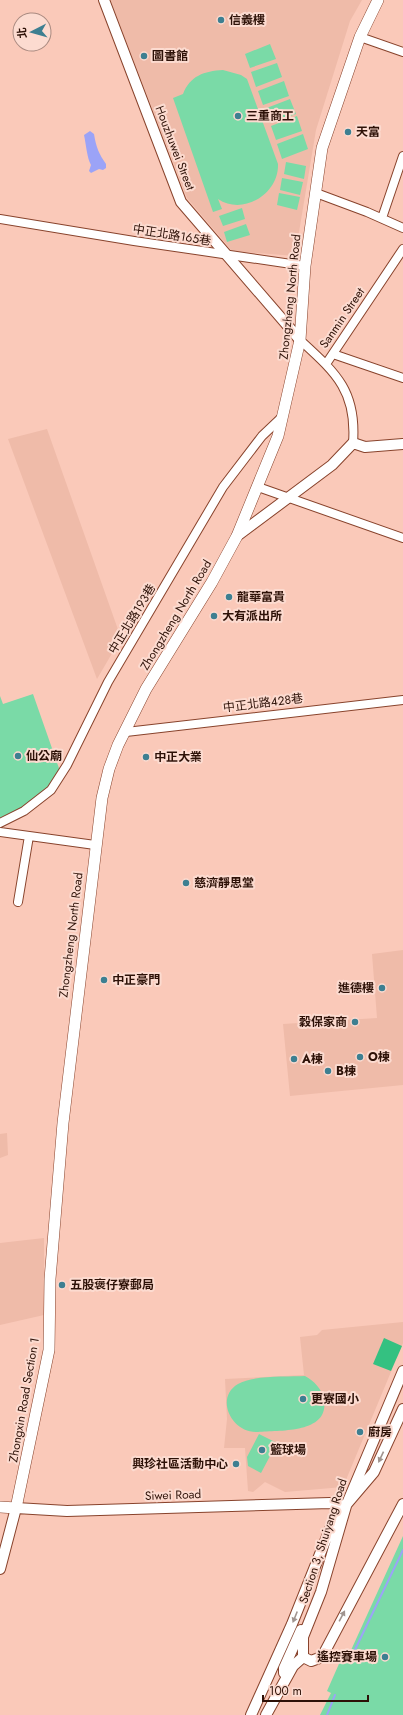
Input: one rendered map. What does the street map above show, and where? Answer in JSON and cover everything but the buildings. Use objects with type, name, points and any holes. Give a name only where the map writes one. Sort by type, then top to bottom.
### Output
[{"type":"main road","name":"Zhongzheng North Road","points":[[52,1257],[70,1049],[95,845],[102,798],[109,769],[118,745],[126,732],[146,689],[212,582],[237,536],[278,436],[300,340],[305,266],[322,148],[360,37],[378,0]]},
{"type":"main road","name":"Zhongxin Road Section 1","points":[[16,1508],[49,1350],[52,1257]]},
{"type":"main road","name":"Siwei Road","points":[[0,1507],[16,1508]]},
{"type":"street","name":"Houzhuwei Street","points":[[104,0],[182,202],[300,340]]},
{"type":"street","points":[[360,37],[403,52]]},
{"type":"street","points":[[382,218],[403,156]]},
{"type":"street","points":[[316,193],[382,218],[403,228]]},
{"type":"street","name":"中正北路165巷","points":[[0,219],[305,266]]},
{"type":"street","name":"Sanmin Street","points":[[353,442],[355,424],[345,388],[326,364],[403,249]]},
{"type":"street","points":[[300,340],[326,364]]},
{"type":"street","points":[[333,354],[403,378]]},
{"type":"street","name":"中正北路193巷","points":[[0,823],[24,811],[51,790],[67,765],[108,682],[223,486],[262,436],[282,418]]},
{"type":"street","points":[[237,536],[332,465],[353,442],[365,448],[403,444]]},
{"type":"street","points":[[258,487],[403,538]]},
{"type":"street","name":"中正北路428巷","points":[[126,732],[403,700]]},
{"type":"street","points":[[0,832],[95,845]]},
{"type":"street","points":[[18,902],[29,836]]},
{"type":"street","name":"Section 3, Shuiyang Road","points":[[303,1657],[303,1637],[321,1592],[346,1506],[403,1371]]},
{"type":"street","points":[[251,1715],[292,1624],[334,1519],[374,1472],[403,1409]]},
{"type":"street","name":"Siwei Road","points":[[16,1508],[67,1511],[330,1503],[346,1506]]},
{"type":"street","points":[[266,1715],[293,1666],[303,1657],[311,1661],[322,1657],[403,1504]]},
{"type":"street","name":"Zhongxin Road Section 1","points":[[0,1569],[16,1508]]},
{"type":"street","points":[[284,1683],[284,1668],[303,1626],[311,1618]]},
{"type":"shaded area","name":"三重商工","points":[[110,0],[362,0],[350,21],[316,130],[295,256],[232,251],[187,198]]},
{"type":"shaded area","points":[[47,429],[121,638],[97,679],[8,439]]},
{"type":"shaded area","name":"穀保家商","points":[[403,950],[403,1085],[290,1096],[283,1024],[377,1018],[372,954]]},
{"type":"shaded area","points":[[7,1133],[8,1155],[0,1158],[0,1134]]},
{"type":"shaded area","points":[[44,1238],[44,1315],[0,1325],[0,1243]]},
{"type":"shaded area","name":"更寮國小","points":[[403,1322],[403,1343],[343,1487],[285,1492],[265,1482],[253,1492],[248,1491],[245,1448],[224,1448],[227,1419],[225,1379],[304,1375],[300,1337],[317,1335],[322,1330]]},
{"type":"green space","points":[[270,44],[276,59],[250,68],[245,54]]},
{"type":"green space","points":[[277,63],[282,77],[256,87],[251,72]]},
{"type":"green space","points":[[223,70],[241,75],[247,79],[278,164],[277,175],[273,185],[258,199],[238,205],[228,204],[218,199],[222,209],[213,212],[173,98],[183,94],[190,83],[198,76],[204,73]]},
{"type":"green space","points":[[284,81],[289,96],[263,105],[258,91]]},
{"type":"green space","points":[[290,99],[296,114],[270,123],[264,109]]},
{"type":"green space","points":[[297,116],[302,131],[276,140],[271,126]]},
{"type":"green space","points":[[303,134],[308,149],[282,159],[277,144]]},
{"type":"green space","points":[[286,162],[306,166],[304,179],[284,174]]},
{"type":"green space","points":[[282,178],[303,182],[300,195],[280,190]]},
{"type":"green space","points":[[279,193],[300,197],[297,210],[277,205]]},
{"type":"green space","points":[[242,208],[245,219],[223,226],[219,216]]},
{"type":"green space","points":[[246,224],[250,235],[227,242],[224,232]]},
{"type":"green space","points":[[33,694],[61,774],[34,806],[0,826],[0,696],[3,704]]},
{"type":"green space","points":[[384,1338],[402,1346],[391,1371],[373,1364]]},
{"type":"green space","points":[[305,1376],[317,1386],[324,1399],[324,1410],[319,1419],[312,1424],[302,1428],[290,1430],[258,1432],[249,1431],[241,1427],[229,1414],[227,1398],[231,1390],[244,1381],[261,1378]]},
{"type":"green space","name":"籃球場","points":[[259,1434],[277,1443],[261,1473],[248,1466],[247,1457]]},
{"type":"green space","points":[[403,1536],[403,1715],[320,1715],[331,1693],[327,1691],[342,1657],[347,1659]]},
{"type":"water","points":[[90,131],[94,134],[98,150],[106,164],[106,168],[103,170],[99,169],[91,173],[89,171],[91,165],[84,135]]},
{"type":"waterway","points":[[350,1660],[403,1550]]},
{"type":"waterway","points":[[327,1715],[335,1695]]},
{"type":"place","name":"信義樓","points":[[221,20]]},
{"type":"place","name":"圖書館","points":[[144,56]]},
{"type":"place","name":"三重商工","points":[[238,116]]},
{"type":"place","name":"天富","points":[[348,132]]},
{"type":"place","name":"龍華富貴","points":[[229,597]]},
{"type":"place","name":"大有派出所","points":[[214,616]]},
{"type":"place","name":"仙公廟","points":[[18,756]]},
{"type":"place","name":"中正大業","points":[[146,757]]},
{"type":"place","name":"慈濟靜思堂","points":[[186,883]]},
{"type":"place","name":"中正豪門","points":[[104,980]]},
{"type":"place","name":"進德樓","points":[[382,988]]},
{"type":"place","name":"穀保家商","points":[[355,1022]]},
{"type":"place","name":"O棟","points":[[360,1057]]},
{"type":"place","name":"A棟","points":[[294,1059]]},
{"type":"place","name":"B棟","points":[[328,1071]]},
{"type":"place","name":"五股褒仔寮郵局","points":[[62,1285]]},
{"type":"place","name":"更寮國小","points":[[303,1399]]},
{"type":"place","name":"廚房","points":[[360,1432]]},
{"type":"place","name":"籃球場","points":[[262,1450]]},
{"type":"place","name":"興珍社區活動中心","points":[[236,1464]]},
{"type":"place","name":"遙控賽車場","points":[[385,1657]]}]
